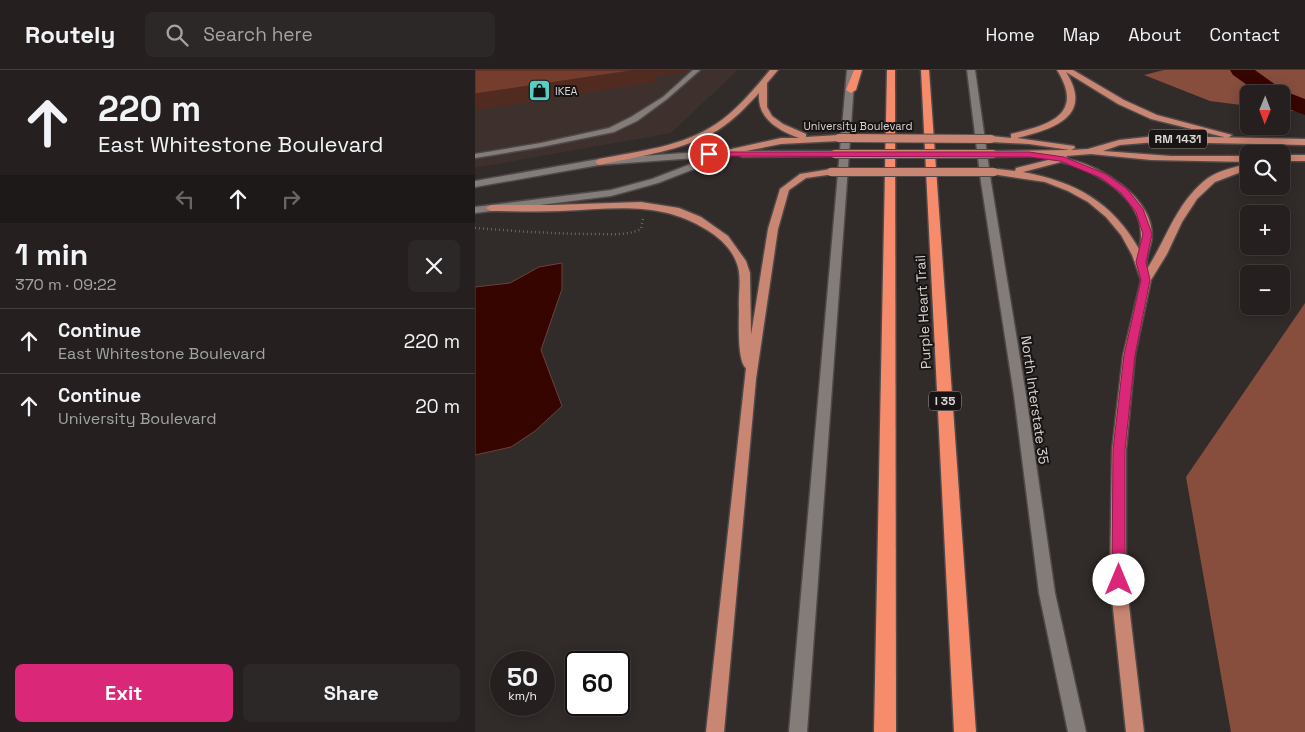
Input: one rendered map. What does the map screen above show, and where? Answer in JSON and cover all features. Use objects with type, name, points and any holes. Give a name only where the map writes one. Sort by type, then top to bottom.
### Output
[{"type":"highway","points":[[851,90],[858,70]]},
{"type":"highway","points":[[885,732],[891,70]]},
{"type":"highway","name":"Purple Heart Trail","points":[[925,70],[965,732]]},
{"type":"main road","points":[[599,162],[682,142],[710,131],[726,120],[774,70]]},
{"type":"main road","points":[[798,732],[851,90],[851,70]]},
{"type":"main road","name":"North Interstate 35","points":[[971,70],[986,182],[1021,404],[1047,594],[1077,732]]},
{"type":"main road","points":[[991,139],[1039,130],[1055,123],[1067,113],[1073,102],[1073,96],[1071,83],[1061,70]]},
{"type":"main road","points":[[1068,70],[1121,102],[1154,117],[1190,127],[1268,142]]},
{"type":"main road","points":[[763,83],[762,102],[768,116],[793,133],[815,138]]},
{"type":"main road","name":"University Boulevard","points":[[475,210],[611,193],[664,178],[727,153],[781,140],[815,138],[991,139]]},
{"type":"main road","name":"RM 1431","points":[[991,139],[1042,143],[1089,152],[1138,157],[1240,158]]},
{"type":"main road","name":"RM 1431","points":[[1029,154],[1089,152],[1136,140],[1305,142]]},
{"type":"main road","points":[[996,172],[1036,166],[1089,152]]},
{"type":"main road","name":"University Boulevard","points":[[475,184],[599,162],[661,156],[727,153],[1029,154]]},
{"type":"main road","points":[[1029,154],[1061,159],[1103,176],[1124,191],[1140,211],[1147,234],[1141,262]]},
{"type":"main road","points":[[1290,158],[1305,158]]},
{"type":"main road","points":[[1135,732],[1119,580],[1119,450],[1129,355],[1146,280],[1162,254],[1177,221],[1194,196],[1212,180],[1240,169]]},
{"type":"main road","points":[[715,732],[750,379],[773,229],[783,192],[793,182],[803,176],[831,172],[1016,172],[1047,179],[1078,191],[1095,201],[1115,220],[1141,262],[1146,280]]},
{"type":"main road","points":[[491,208],[550,209],[638,204],[662,206],[687,213],[707,224],[725,238],[737,252],[744,269],[745,337],[750,379]]},
{"type":"lane","points":[[475,156],[541,145],[611,130],[634,119],[665,98],[697,70]]},
{"type":"path","points":[[475,228],[562,234],[622,234],[633,233],[641,229],[644,217]]},
{"type":"shaded area","points":[[475,70],[738,70],[671,133],[475,168]]},
{"type":"shaded area","points":[[1164,70],[1305,70],[1305,112],[1290,111],[1290,85],[1240,85],[1240,105],[1210,101],[1144,75]]},
{"type":"shaded area","points":[[562,263],[562,289],[541,350],[562,406],[535,431],[511,447],[475,455],[475,287],[510,283],[539,267]]},
{"type":"shaded area","points":[[1305,303],[1305,732],[1231,732],[1186,477]]},
{"type":"building","points":[[475,70],[637,70],[475,94]]},
{"type":"waterway","points":[[1241,70],[1262,85]]},
{"type":"waterway","points":[[1290,101],[1305,108]]},
{"type":"place","name":"IKEA","points":[[539,91]]},
{"type":"route","points":[[709,154],[1029,154],[1047,156],[1077,164],[1103,176],[1124,191],[1140,211],[1145,221],[1147,234],[1141,262],[1146,280],[1129,355],[1119,450],[1119,580]]}]
